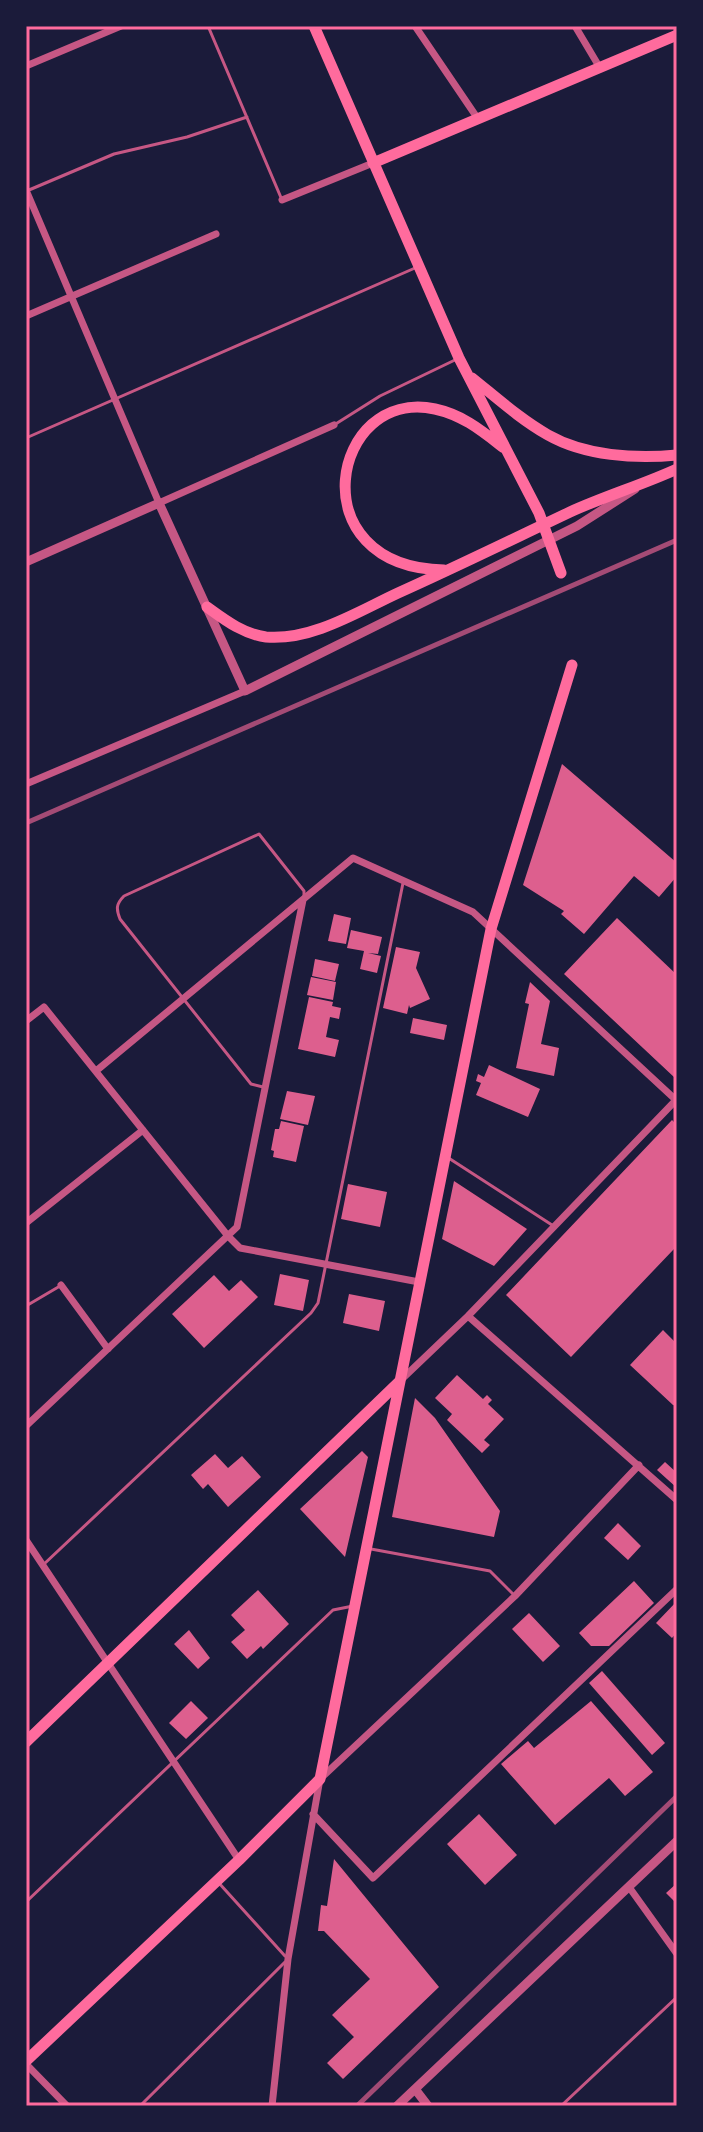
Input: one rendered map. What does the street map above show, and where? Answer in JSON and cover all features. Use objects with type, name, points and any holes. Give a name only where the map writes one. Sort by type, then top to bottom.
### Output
[{"type":"main road","points":[[314,26],[459,358],[539,513],[561,573]]},
{"type":"main road","points":[[373,163],[677,35]]},
{"type":"main road","points":[[468,375],[518,415],[550,436],[573,446],[626,456],[677,455]]},
{"type":"main road","points":[[448,570],[402,564],[382,555],[363,539],[348,513],[343,479],[357,443],[365,432],[388,415],[421,407],[469,421],[510,453]]},
{"type":"main road","points":[[207,607],[231,625],[253,634],[267,637],[309,632],[600,498],[677,469]]},
{"type":"main road","points":[[26,2063],[320,1779],[491,929],[572,665]]},
{"type":"main road","points":[[26,1742],[400,1381]]},
{"type":"street","points":[[26,66],[121,26]]},
{"type":"street","points":[[415,26],[478,119]]},
{"type":"street","points":[[575,26],[600,68]]},
{"type":"street","points":[[282,200],[373,163]]},
{"type":"street","points":[[26,191],[159,503],[245,691]]},
{"type":"street","points":[[26,316],[216,234]]},
{"type":"street","points":[[26,562],[334,425]]},
{"type":"street","points":[[26,784],[245,691],[577,526],[641,485]]},
{"type":"street","points":[[96,1071],[353,858],[473,912],[676,1100],[468,1316],[400,1381]]},
{"type":"street","points":[[26,1426],[237,1227],[303,900]]},
{"type":"street","points":[[26,1021],[44,1007],[240,1248],[419,1282]]},
{"type":"street","points":[[26,1223],[143,1130]]},
{"type":"street","points":[[61,1285],[108,1349]]},
{"type":"street","points":[[468,1316],[677,1500]]},
{"type":"street","points":[[272,2106],[288,1959],[320,1779],[515,1596],[639,1465]]},
{"type":"street","points":[[26,1540],[239,1860]]},
{"type":"street","points":[[313,1814],[373,1878],[677,1589]]},
{"type":"street","points":[[397,2106],[677,1841]]},
{"type":"street","points":[[629,1887],[677,1954]]},
{"type":"street","points":[[26,2063],[67,2106]]},
{"type":"street","points":[[415,2089],[428,2106]]},
{"type":"lane","points":[[208,26],[282,200]]},
{"type":"lane","points":[[26,191],[114,154],[187,137],[247,117]]},
{"type":"lane","points":[[26,438],[418,266]]},
{"type":"lane","points":[[334,425],[380,396],[459,358]]},
{"type":"lane","points":[[266,1087],[251,1084],[120,919],[117,903],[124,896],[259,834],[304,891],[303,900]]},
{"type":"lane","points":[[43,1565],[311,1313],[318,1303],[403,881]]},
{"type":"lane","points":[[444,1155],[554,1227]]},
{"type":"lane","points":[[26,1306],[61,1285]]},
{"type":"lane","points":[[366,1548],[490,1571],[515,1596]]},
{"type":"lane","points":[[26,1902],[333,1610],[355,1605]]},
{"type":"lane","points":[[140,2106],[288,1959],[216,1881]]},
{"type":"lane","points":[[561,2106],[677,1997]]},
{"type":"building","points":[[562,764],[677,863],[677,876],[659,897],[634,876],[584,934],[561,914],[564,911],[523,885]]},
{"type":"building","points":[[334,914],[351,918],[346,944],[328,941]]},
{"type":"building","points":[[617,918],[677,975],[675,1078],[564,974]]},
{"type":"building","points":[[351,930],[382,937],[378,954],[368,953],[381,956],[377,973],[360,969],[364,951],[347,948]]},
{"type":"building","points":[[396,947],[420,952],[416,968],[430,999],[410,1008],[409,1005],[407,1014],[383,1008]]},
{"type":"building","points":[[315,959],[339,964],[335,981],[312,976]]},
{"type":"building","points":[[311,977],[336,982],[333,1000],[307,995]]},
{"type":"building","points":[[530,982],[550,1001],[541,1044],[559,1048],[554,1076],[516,1068],[529,1004],[525,1003]]},
{"type":"building","points":[[309,997],[333,1002],[332,1006],[341,1008],[339,1019],[330,1017],[326,1037],[339,1040],[335,1057],[298,1049]]},
{"type":"building","points":[[413,1018],[447,1025],[444,1040],[410,1033]]},
{"type":"building","points":[[489,1065],[540,1089],[528,1117],[476,1095],[481,1083],[476,1081],[478,1074],[484,1077]]},
{"type":"building","points":[[287,1091],[315,1096],[308,1125],[280,1119]]},
{"type":"building","points":[[672,1120],[677,1125],[677,1251],[674,1249],[571,1357],[506,1295]]},
{"type":"building","points":[[281,1121],[304,1126],[296,1162],[273,1157],[274,1151],[271,1150],[275,1129],[279,1129]]},
{"type":"building","points":[[454,1181],[527,1229],[494,1266],[442,1239]]},
{"type":"building","points":[[348,1184],[387,1192],[380,1227],[341,1219]]},
{"type":"building","points":[[280,1274],[309,1280],[303,1311],[274,1305]]},
{"type":"building","points":[[214,1275],[229,1291],[241,1280],[258,1297],[204,1348],[172,1314]]},
{"type":"building","points":[[349,1294],[385,1301],[379,1331],[343,1323]]},
{"type":"building","points":[[663,1330],[677,1344],[677,1406],[630,1365]]},
{"type":"building","points":[[457,1375],[483,1399],[487,1395],[492,1400],[488,1404],[504,1419],[484,1440],[490,1445],[482,1453],[447,1420],[452,1414],[435,1398]]},
{"type":"building","points":[[415,1398],[435,1418],[500,1511],[494,1537],[392,1517]]},
{"type":"building","points":[[362,1451],[368,1457],[345,1557],[300,1509]]},
{"type":"building","points":[[215,1454],[228,1468],[242,1456],[261,1477],[228,1507],[208,1484],[203,1489],[191,1475]]},
{"type":"building","points":[[665,1462],[677,1473],[677,1488],[657,1470]]},
{"type":"building","points":[[618,1523],[641,1546],[628,1560],[604,1538]]},
{"type":"building","points":[[634,1581],[654,1603],[609,1646],[591,1646],[579,1633]]},
{"type":"building","points":[[258,1590],[289,1624],[263,1649],[261,1646],[247,1659],[231,1642],[245,1630],[231,1615]]},
{"type":"building","points":[[677,1601],[677,1632],[672,1638],[656,1623]]},
{"type":"building","points":[[529,1613],[560,1646],[543,1662],[512,1629]]},
{"type":"building","points":[[189,1630],[210,1658],[198,1669],[174,1644]]},
{"type":"building","points":[[602,1671],[665,1743],[652,1755],[589,1683]]},
{"type":"building","points":[[191,1701],[208,1718],[186,1739],[169,1723]]},
{"type":"building","points":[[591,1701],[653,1772],[625,1796],[609,1778],[555,1825],[501,1764],[528,1741],[534,1748]]},
{"type":"building","points":[[479,1814],[517,1855],[485,1885],[447,1844]]},
{"type":"building","points":[[334,1859],[439,1987],[343,2079],[327,2063],[354,2037],[332,2015],[370,1979],[324,1931],[318,1931],[321,1905],[327,1906]]},
{"type":"building","points":[[677,1883],[677,1904],[666,1893]]},
{"type":"railway","points":[[26,823],[677,540]]},
{"type":"railway","points":[[357,2106],[677,1796]]}]
